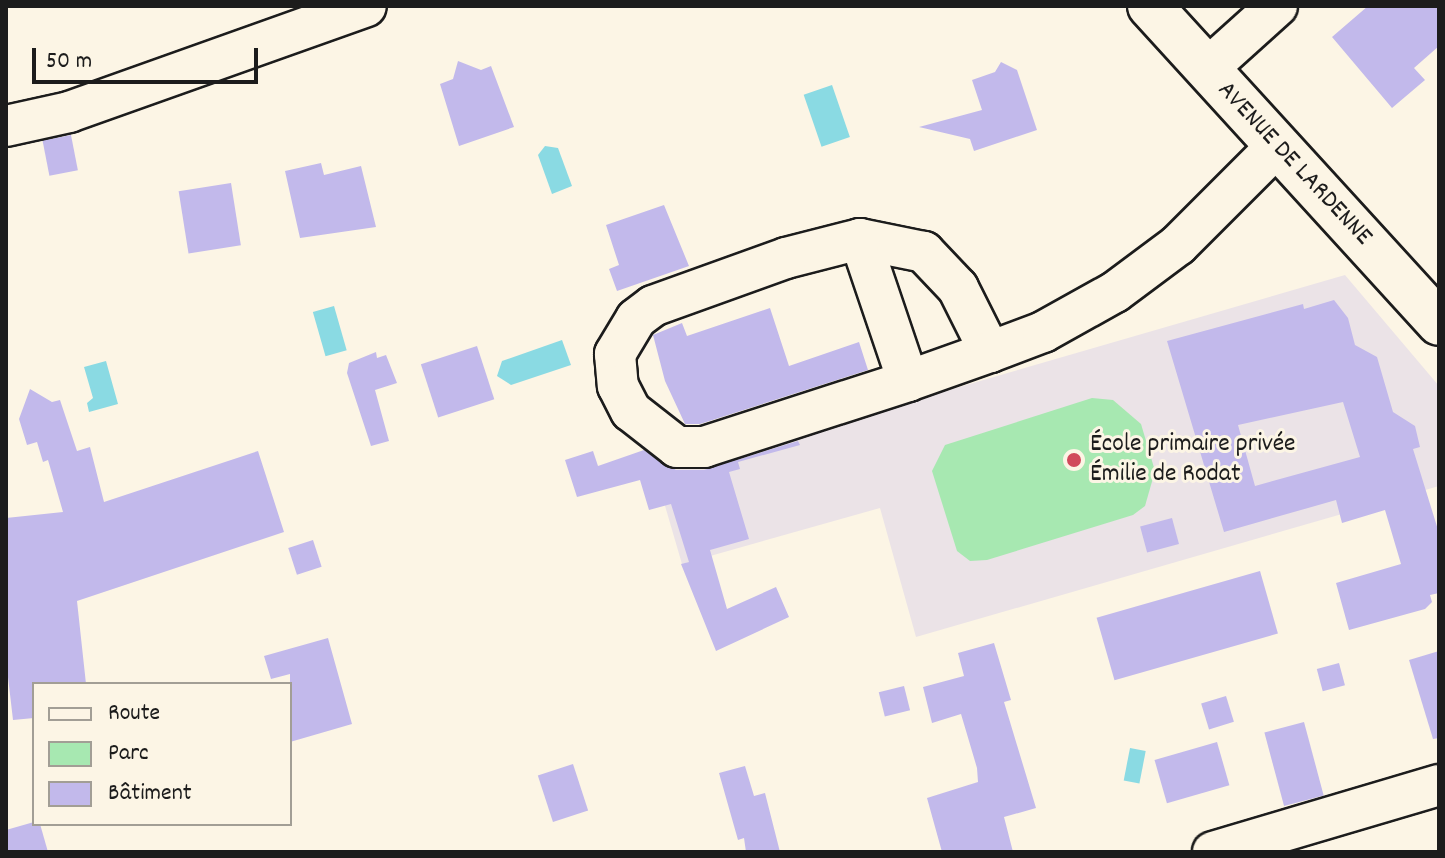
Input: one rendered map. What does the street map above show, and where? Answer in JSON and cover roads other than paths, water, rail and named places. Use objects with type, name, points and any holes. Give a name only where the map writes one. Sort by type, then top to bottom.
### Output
[{"type":"main road","name":"AVENUE DE LARDENNE","points":[[1150,6],[1439,323]]},
{"type":"street","points":[[6,126],[69,112],[366,6]]},
{"type":"street","points":[[1207,69],[1277,6]]},
{"type":"street","points":[[990,352],[958,288],[924,252],[860,239],[786,258],[653,306],[636,319],[615,354],[618,386],[631,411],[658,437],[677,447],[704,447],[908,381],[990,352],[1043,332],[1115,292],[1178,245],[1277,146]]},
{"type":"street","points":[[860,239],[908,381]]},
{"type":"street","points":[[1213,852],[1439,785]]},
{"type":"water","points":[[832,85],[850,137],[822,147],[804,95]]},
{"type":"water","points":[[545,146],[558,148],[572,186],[552,194],[538,155]]},
{"type":"water","points":[[334,306],[347,350],[326,356],[313,312]]},
{"type":"water","points":[[562,340],[571,365],[511,385],[497,376],[502,361]]},
{"type":"water","points":[[106,361],[118,404],[89,412],[87,403],[93,398],[84,367]]},
{"type":"water","points":[[1130,748],[1146,751],[1139,783],[1124,780]]},
{"type":"place","name":"École primaire privée Émilie de Rodat","points":[[1074,460]]}]
